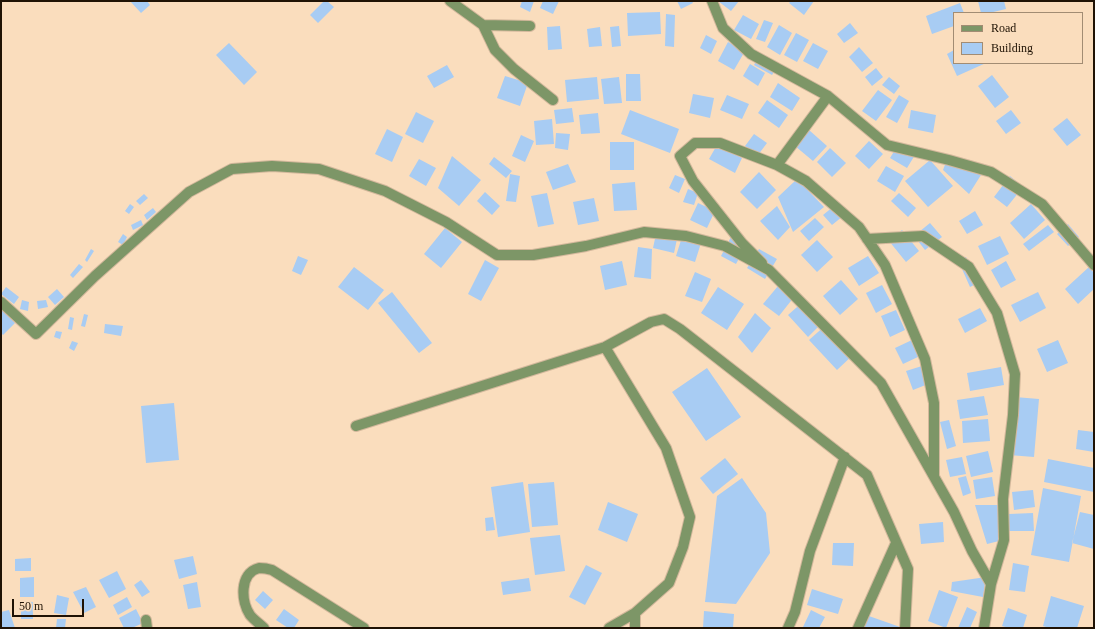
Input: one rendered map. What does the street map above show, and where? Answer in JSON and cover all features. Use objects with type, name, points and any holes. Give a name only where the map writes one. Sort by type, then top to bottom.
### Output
[{"type":"street","points":[[450,1],[483,25],[495,50],[514,70],[553,100]]},
{"type":"street","points":[[712,1],[723,28],[751,54],[828,96],[887,145],[991,172],[1042,204],[1094,266]]},
{"type":"street","points":[[483,25],[530,26]]},
{"type":"street","points":[[777,165],[828,96]]},
{"type":"street","points":[[934,478],[934,403],[925,359],[885,265],[859,227],[806,181],[777,165],[720,143],[695,143],[680,156],[692,182],[742,243],[880,383],[934,478],[954,512],[972,551],[991,584]]},
{"type":"street","points":[[1,302],[36,334],[95,276],[188,192],[232,169],[272,166],[319,169],[385,191],[446,222],[497,255],[533,255],[586,246],[644,232],[686,236],[725,246],[769,270]]},
{"type":"street","points":[[867,239],[923,236],[969,267],[997,313],[1015,374],[1013,415],[1003,499],[1004,540],[991,584],[984,628]]},
{"type":"street","points":[[356,426],[605,347],[651,322],[664,319],[680,329],[867,475],[908,569],[905,628]]},
{"type":"street","points":[[605,347],[666,448],[690,517],[683,547],[669,583],[636,613],[609,628]]},
{"type":"street","points":[[788,628],[795,612],[810,551],[845,458]]},
{"type":"street","points":[[858,628],[896,543]]},
{"type":"street","points":[[264,628],[250,615],[244,601],[244,585],[250,574],[259,568],[272,570],[364,628]]},
{"type":"street","points":[[635,628],[636,613]]},
{"type":"building","points":[[130,1],[147,1],[150,5],[141,13]]},
{"type":"building","points":[[324,1],[327,1],[334,7],[318,23],[310,15]]},
{"type":"building","points":[[522,1],[534,1],[530,12],[520,7]]},
{"type":"building","points":[[543,1],[559,1],[553,14],[540,8]]},
{"type":"building","points":[[677,1],[692,1],[693,3],[681,9]]},
{"type":"building","points":[[718,1],[739,1],[731,11]]},
{"type":"building","points":[[791,1],[814,1],[804,15],[789,3]]},
{"type":"building","points":[[978,1],[1004,1],[1006,9],[993,12],[981,12]]},
{"type":"building","points":[[960,3],[964,12],[953,12],[953,26],[932,34],[926,16]]},
{"type":"building","points":[[660,12],[661,34],[628,36],[627,13]]},
{"type":"building","points":[[666,14],[675,15],[674,47],[665,46]]},
{"type":"building","points":[[743,15],[759,24],[751,39],[734,30]]},
{"type":"building","points":[[764,20],[773,23],[765,42],[756,39]]},
{"type":"building","points":[[850,23],[858,33],[844,43],[837,34]]},
{"type":"building","points":[[779,25],[792,33],[780,55],[767,47]]},
{"type":"building","points":[[560,26],[562,49],[548,50],[547,27]]},
{"type":"building","points":[[619,26],[621,46],[612,47],[610,27]]},
{"type":"building","points":[[600,27],[602,46],[589,47],[587,29]]},
{"type":"building","points":[[796,33],[809,40],[797,62],[784,55]]},
{"type":"building","points":[[706,35],[717,41],[711,54],[700,48]]},
{"type":"building","points":[[728,42],[745,51],[734,70],[718,61]]},
{"type":"building","points":[[229,43],[257,72],[244,85],[216,55]]},
{"type":"building","points":[[813,43],[828,51],[818,69],[803,61]]},
{"type":"building","points":[[859,47],[873,63],[862,72],[849,57]]},
{"type":"building","points":[[953,51],[953,64],[984,64],[957,76],[947,54]]},
{"type":"building","points":[[758,58],[776,69],[772,75],[754,65]]},
{"type":"building","points":[[750,64],[765,73],[758,86],[743,76]]},
{"type":"building","points":[[447,65],[454,77],[434,88],[427,76]]},
{"type":"building","points":[[876,68],[883,77],[872,86],[865,77]]},
{"type":"building","points":[[626,74],[640,74],[641,101],[626,101]]},
{"type":"building","points":[[992,75],[1009,97],[995,108],[978,86]]},
{"type":"building","points":[[505,76],[528,83],[520,106],[497,98]]},
{"type":"building","points":[[597,77],[599,99],[567,102],[565,80]]},
{"type":"building","points":[[619,77],[622,103],[604,104],[601,79]]},
{"type":"building","points":[[889,77],[900,86],[894,94],[882,85]]},
{"type":"building","points":[[778,83],[800,98],[792,111],[770,97]]},
{"type":"building","points":[[878,90],[892,100],[876,121],[862,111]]},
{"type":"building","points":[[693,94],[714,98],[710,118],[689,113]]},
{"type":"building","points":[[727,95],[749,104],[742,119],[720,110]]},
{"type":"building","points":[[899,95],[909,101],[897,123],[886,117]]},
{"type":"building","points":[[767,100],[788,115],[779,128],[758,113]]},
{"type":"building","points":[[572,108],[574,122],[556,124],[554,110]]},
{"type":"building","points":[[630,110],[679,129],[670,153],[621,134]]},
{"type":"building","points":[[911,110],[936,115],[933,133],[908,128]]},
{"type":"building","points":[[1011,110],[1021,123],[1006,134],[996,121]]},
{"type":"building","points":[[416,112],[434,121],[423,143],[405,134]]},
{"type":"building","points":[[598,113],[600,133],[581,134],[579,115]]},
{"type":"building","points":[[1067,118],[1081,135],[1067,146],[1053,129]]},
{"type":"building","points":[[552,119],[554,144],[536,145],[534,121]]},
{"type":"building","points":[[387,129],[403,137],[392,162],[375,154]]},
{"type":"building","points":[[809,130],[827,146],[813,161],[795,146]]},
{"type":"building","points":[[556,133],[570,134],[568,150],[555,148]]},
{"type":"building","points":[[754,134],[767,143],[758,155],[745,146]]},
{"type":"building","points":[[521,135],[534,141],[525,162],[512,156]]},
{"type":"building","points":[[869,141],[883,154],[869,169],[855,156]]},
{"type":"building","points":[[610,142],[634,142],[634,170],[610,170]]},
{"type":"building","points":[[717,145],[742,158],[735,173],[709,159]]},
{"type":"building","points":[[898,145],[915,155],[907,168],[890,158]]},
{"type":"building","points":[[830,148],[846,163],[832,177],[817,162]]},
{"type":"building","points":[[452,156],[481,180],[459,206],[438,188]]},
{"type":"building","points":[[494,157],[512,171],[506,178],[489,164]]},
{"type":"building","points":[[419,159],[436,168],[426,186],[409,176]]},
{"type":"building","points":[[930,160],[953,186],[928,207],[905,181]]},
{"type":"building","points":[[946,162],[981,175],[969,194],[943,170]]},
{"type":"building","points":[[568,164],[576,182],[553,190],[546,172]]},
{"type":"building","points":[[886,166],[904,176],[895,192],[877,181]]},
{"type":"building","points":[[759,172],[776,190],[757,209],[740,192]]},
{"type":"building","points":[[510,174],[520,176],[516,202],[506,201]]},
{"type":"building","points":[[675,175],[685,179],[679,193],[669,188]]},
{"type":"building","points":[[1010,176],[1023,187],[1007,207],[994,197]]},
{"type":"building","points":[[797,179],[824,207],[793,232],[778,197]]},
{"type":"building","points":[[635,182],[637,210],[614,211],[612,184]]},
{"type":"building","points":[[688,189],[698,193],[694,205],[683,202]]},
{"type":"building","points":[[485,192],[500,206],[492,215],[477,201]]},
{"type":"building","points":[[547,193],[554,224],[538,227],[531,196]]},
{"type":"building","points":[[899,193],[916,208],[908,217],[891,201]]},
{"type":"building","points":[[144,194],[148,198],[140,205],[136,201]]},
{"type":"building","points":[[594,198],[599,221],[578,225],[573,202]]},
{"type":"building","points":[[839,202],[848,212],[832,225],[823,215]]},
{"type":"building","points":[[698,203],[715,211],[707,228],[690,220]]},
{"type":"building","points":[[130,204],[134,207],[129,214],[125,211]]},
{"type":"building","points":[[1031,204],[1045,220],[1024,239],[1010,223]]},
{"type":"building","points":[[777,206],[790,227],[778,240],[760,221]]},
{"type":"building","points":[[153,208],[156,212],[147,220],[144,215]]},
{"type":"building","points":[[975,211],[983,225],[967,234],[959,221]]},
{"type":"building","points":[[815,218],[824,227],[809,241],[800,231]]},
{"type":"building","points":[[141,220],[143,225],[133,230],[131,225]]},
{"type":"building","points":[[930,223],[942,237],[925,250],[914,236]]},
{"type":"building","points":[[1068,224],[1079,237],[1068,246],[1057,234]]},
{"type":"building","points":[[1048,225],[1054,232],[1029,251],[1023,244]]},
{"type":"building","points":[[445,228],[462,242],[441,268],[424,254]]},
{"type":"building","points":[[902,230],[919,251],[906,262],[889,241]]},
{"type":"building","points":[[123,234],[127,237],[123,245],[118,242]]},
{"type":"building","points":[[656,234],[677,239],[674,253],[653,248]]},
{"type":"building","points":[[1000,236],[1009,254],[987,265],[978,246]]},
{"type":"building","points":[[682,237],[701,243],[695,262],[676,256]]},
{"type":"building","points":[[731,237],[746,245],[736,264],[721,256]]},
{"type":"building","points":[[817,240],[833,257],[817,272],[801,255]]},
{"type":"building","points":[[638,247],[652,249],[651,279],[634,277]]},
{"type":"building","points":[[91,249],[94,251],[87,262],[85,260]]},
{"type":"building","points":[[759,249],[777,259],[765,279],[747,268]]},
{"type":"building","points":[[298,256],[308,260],[301,275],[292,271]]},
{"type":"building","points":[[868,256],[879,273],[859,286],[848,268]]},
{"type":"building","points":[[966,257],[978,283],[970,287],[958,260]]},
{"type":"building","points":[[485,260],[499,268],[481,301],[468,294]]},
{"type":"building","points":[[622,261],[627,285],[605,290],[600,266]]},
{"type":"building","points":[[1006,261],[1016,280],[1001,288],[991,270]]},
{"type":"building","points":[[79,264],[83,267],[73,278],[70,275]]},
{"type":"building","points":[[354,267],[384,290],[368,310],[338,287]]},
{"type":"building","points":[[1089,267],[1094,273],[1094,289],[1078,304],[1065,289]]},
{"type":"building","points":[[695,272],[711,279],[702,302],[685,296]]},
{"type":"building","points":[[783,280],[798,292],[779,316],[763,304]]},
{"type":"building","points":[[841,280],[858,299],[840,315],[823,296]]},
{"type":"building","points":[[882,285],[892,304],[876,313],[866,293]]},
{"type":"building","points":[[6,287],[19,297],[14,304],[1,294]]},
{"type":"building","points":[[718,287],[744,304],[727,330],[701,313]]},
{"type":"building","points":[[57,289],[64,297],[55,305],[48,297]]},
{"type":"building","points":[[392,292],[432,343],[419,353],[378,303]]},
{"type":"building","points":[[1038,292],[1046,308],[1020,322],[1011,305]]},
{"type":"building","points":[[22,300],[29,302],[28,311],[20,309]]},
{"type":"building","points":[[46,300],[48,307],[38,309],[37,301]]},
{"type":"building","points":[[805,300],[824,321],[808,337],[788,315]]},
{"type":"building","points":[[980,308],[987,321],[965,333],[958,319]]},
{"type":"building","points":[[1,309],[15,323],[3,335],[1,333]]},
{"type":"building","points":[[896,310],[905,330],[890,337],[881,316]]},
{"type":"building","points":[[755,313],[771,328],[752,353],[738,337]]},
{"type":"building","points":[[84,314],[88,315],[85,327],[81,326]]},
{"type":"building","points":[[70,317],[74,318],[72,330],[68,329]]},
{"type":"building","points":[[105,324],[123,326],[121,336],[104,333]]},
{"type":"building","points":[[827,324],[854,354],[837,370],[809,340]]},
{"type":"building","points":[[56,331],[62,332],[60,339],[54,337]]},
{"type":"building","points":[[912,340],[920,356],[903,364],[895,348]]},
{"type":"building","points":[[1058,340],[1068,363],[1047,372],[1037,349]]},
{"type":"building","points":[[72,341],[78,343],[74,351],[69,348]]},
{"type":"building","points":[[922,366],[928,384],[913,390],[906,371]]},
{"type":"building","points":[[1001,367],[1004,385],[970,391],[967,373]]},
{"type":"building","points":[[707,368],[741,417],[706,441],[672,392]]},
{"type":"building","points":[[984,396],[988,415],[960,419],[957,400]]},
{"type":"building","points":[[1015,397],[1039,399],[1034,457],[1009,455]]},
{"type":"building","points":[[174,403],[179,460],[146,463],[141,406]]},
{"type":"building","points":[[988,419],[990,441],[963,443],[962,421]]},
{"type":"building","points":[[949,420],[956,446],[947,449],[940,422]]},
{"type":"building","points":[[1078,430],[1094,432],[1094,452],[1076,449]]},
{"type":"building","points":[[988,451],[993,472],[971,477],[966,456]]},
{"type":"building","points":[[962,457],[966,474],[950,477],[946,460]]},
{"type":"building","points":[[725,458],[738,474],[713,494],[700,478]]},
{"type":"building","points":[[1048,459],[1094,468],[1094,492],[1044,482]]},
{"type":"building","points":[[966,476],[971,493],[963,496],[958,478]]},
{"type":"building","points":[[992,477],[995,496],[976,499],[973,480]]},
{"type":"building","points":[[742,478],[766,513],[770,553],[736,604],[705,602],[717,496]]},
{"type":"building","points":[[523,482],[530,532],[498,537],[491,487]]},
{"type":"building","points":[[554,482],[558,525],[532,527],[528,484]]},
{"type":"building","points":[[1043,488],[1081,496],[1069,562],[1031,555]]},
{"type":"building","points":[[1033,490],[1035,507],[1014,510],[1012,492]]},
{"type":"building","points":[[608,502],[638,514],[627,542],[598,530]]},
{"type":"building","points":[[975,505],[998,505],[999,541],[987,544]]},
{"type":"building","points":[[1080,512],[1094,515],[1094,549],[1072,543]]},
{"type":"building","points":[[1033,513],[1034,531],[1009,531],[1009,514]]},
{"type":"building","points":[[493,517],[495,530],[486,531],[485,518]]},
{"type":"building","points":[[943,522],[944,542],[921,544],[919,524]]},
{"type":"building","points":[[560,535],[565,571],[535,575],[530,538]]},
{"type":"building","points":[[833,543],[854,543],[853,566],[832,565]]},
{"type":"building","points":[[193,556],[197,574],[179,579],[174,560]]},
{"type":"building","points":[[31,558],[31,571],[15,571],[15,559]]},
{"type":"building","points":[[1013,563],[1029,566],[1025,592],[1009,590]]},
{"type":"building","points":[[586,565],[602,573],[585,605],[569,597]]},
{"type":"building","points":[[117,571],[126,589],[109,598],[99,580]]},
{"type":"building","points":[[34,577],[34,597],[20,597],[20,578]]},
{"type":"building","points":[[986,577],[983,597],[951,591],[952,582]]},
{"type":"building","points":[[529,578],[531,591],[503,595],[501,582]]},
{"type":"building","points":[[141,580],[150,592],[142,597],[134,585]]},
{"type":"building","points":[[197,582],[201,607],[188,609],[183,585]]},
{"type":"building","points":[[86,587],[96,607],[84,613],[73,592]]},
{"type":"building","points":[[812,589],[843,599],[838,614],[807,605]]},
{"type":"building","points":[[939,590],[958,597],[946,628],[928,621]]},
{"type":"building","points":[[263,591],[273,600],[265,609],[255,600]]},
{"type":"building","points":[[57,595],[69,598],[66,615],[54,613]]},
{"type":"building","points":[[1051,596],[1084,606],[1077,628],[1049,628],[1043,626]]},
{"type":"building","points":[[127,597],[132,607],[118,615],[113,605]]},
{"type":"building","points":[[21,601],[33,602],[33,619],[21,619]]},
{"type":"building","points":[[967,607],[977,612],[970,628],[958,628]]},
{"type":"building","points":[[1008,608],[1027,615],[1023,628],[1009,628],[1002,626]]},
{"type":"building","points":[[136,609],[143,623],[132,628],[124,628],[119,618]]},
{"type":"building","points":[[284,609],[299,620],[294,628],[288,628],[276,620]]},
{"type":"building","points":[[9,610],[15,628],[1,628],[1,612]]},
{"type":"building","points":[[811,610],[825,617],[819,628],[803,627]]},
{"type":"building","points":[[704,611],[734,614],[733,628],[703,628]]},
{"type":"building","points":[[866,615],[903,628],[862,628]]},
{"type":"building","points":[[57,619],[66,619],[65,628],[56,628]]}]
